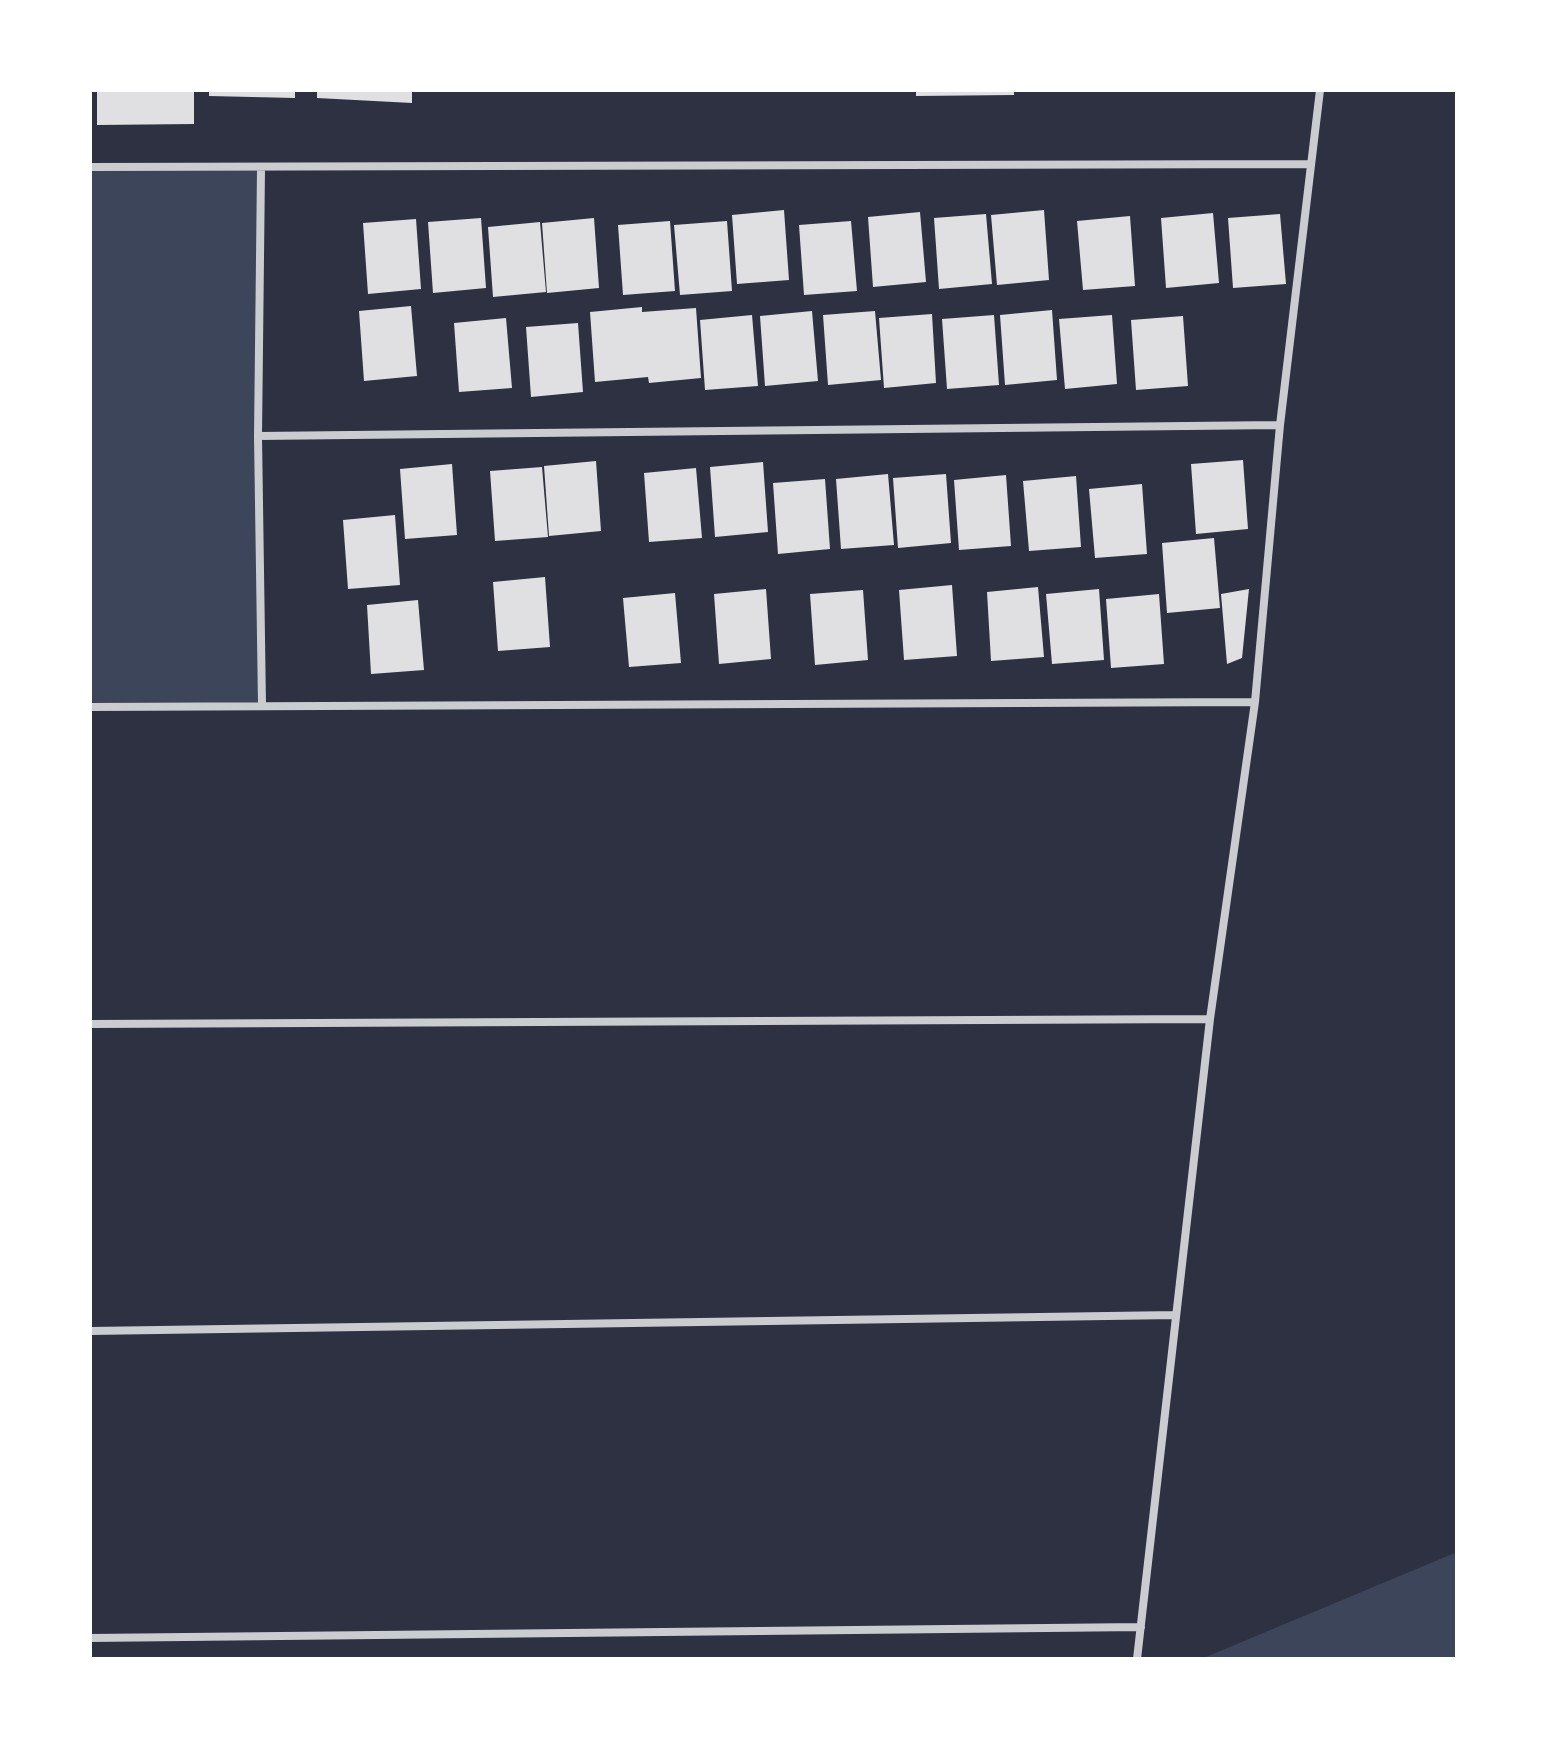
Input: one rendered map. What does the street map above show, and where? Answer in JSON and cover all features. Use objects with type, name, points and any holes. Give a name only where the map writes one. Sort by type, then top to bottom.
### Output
[{"type":"street","points":[[1137,1659],[1210,1019],[1255,702],[1280,425],[1320,90]]},
{"type":"street","points":[[90,167],[261,169],[1310,164]]},
{"type":"street","points":[[261,169],[258,436],[262,705]]},
{"type":"street","points":[[258,436],[1280,425]]},
{"type":"street","points":[[90,707],[1255,702]]},
{"type":"street","points":[[90,1024],[1210,1019]]},
{"type":"street","points":[[90,1331],[1175,1315]]},
{"type":"street","points":[[90,1638],[1141,1627]]},
{"type":"shaded area","points":[[90,167],[261,169],[262,705],[90,707]]},
{"type":"shaded area","points":[[1457,1552],[1457,1659],[1201,1659]]},
{"type":"building","points":[[97,90],[194,90],[194,124],[97,125]]},
{"type":"building","points":[[209,90],[295,90],[295,98],[209,96]]},
{"type":"building","points":[[317,90],[412,90],[412,103],[317,98]]},
{"type":"building","points":[[916,90],[1014,90],[1014,95],[916,96]]},
{"type":"building","points":[[784,210],[789,280],[737,284],[732,215]]},
{"type":"building","points":[[1044,210],[1049,280],[997,285],[991,215]]},
{"type":"building","points":[[920,212],[926,282],[873,287],[868,217]]},
{"type":"building","points":[[1213,213],[1219,283],[1166,288],[1161,218]]},
{"type":"building","points":[[986,214],[992,284],[939,289],[934,218]]},
{"type":"building","points":[[1280,214],[1286,284],[1233,288],[1228,218]]},
{"type":"building","points":[[1130,216],[1135,286],[1083,290],[1077,221]]},
{"type":"building","points":[[481,218],[486,288],[433,293],[428,222]]},
{"type":"building","points":[[594,218],[599,288],[547,293],[542,223]]},
{"type":"building","points":[[416,219],[421,289],[368,294],[363,223]]},
{"type":"building","points":[[670,221],[675,291],[623,295],[618,225]]},
{"type":"building","points":[[727,221],[732,291],[680,295],[674,225]]},
{"type":"building","points":[[851,221],[857,291],[804,295],[799,225]]},
{"type":"building","points":[[540,222],[546,292],[493,297],[488,227]]},
{"type":"building","points":[[411,306],[417,376],[364,381],[359,311]]},
{"type":"building","points":[[642,307],[642,312],[696,308],[701,378],[649,383],[648,377],[595,382],[590,312]]},
{"type":"building","points":[[1052,310],[1057,380],[1005,385],[1000,315]]},
{"type":"building","points":[[812,311],[818,381],[765,386],[760,316]]},
{"type":"building","points":[[875,311],[881,380],[828,385],[823,315]]},
{"type":"building","points":[[932,314],[936,383],[884,388],[879,318]]},
{"type":"building","points":[[752,315],[758,386],[705,390],[700,320]]},
{"type":"building","points":[[994,315],[999,385],[947,389],[942,319]]},
{"type":"building","points":[[1112,315],[1117,384],[1065,389],[1059,319]]},
{"type":"building","points":[[1183,316],[1188,386],[1136,390],[1131,320]]},
{"type":"building","points":[[506,318],[512,388],[459,392],[454,323]]},
{"type":"building","points":[[578,323],[583,392],[531,397],[526,327]]},
{"type":"building","points":[[1243,460],[1248,529],[1196,534],[1191,464]]},
{"type":"building","points":[[596,461],[601,531],[549,536],[544,466]]},
{"type":"building","points":[[763,462],[768,532],[715,537],[710,467]]},
{"type":"building","points":[[452,464],[457,535],[405,539],[400,469]]},
{"type":"building","points":[[542,467],[548,537],[495,541],[490,471]]},
{"type":"building","points":[[696,468],[702,538],[649,542],[644,473]]},
{"type":"building","points":[[888,474],[894,545],[841,549],[836,479]]},
{"type":"building","points":[[946,474],[951,543],[898,548],[893,478]]},
{"type":"building","points":[[1006,475],[1011,546],[959,550],[954,480]]},
{"type":"building","points":[[1076,476],[1081,547],[1029,551],[1023,481]]},
{"type":"building","points":[[825,479],[830,549],[778,554],[773,483]]},
{"type":"building","points":[[1142,484],[1147,554],[1095,558],[1089,489]]},
{"type":"building","points":[[395,515],[400,585],[348,589],[343,520]]},
{"type":"building","points":[[1214,538],[1220,608],[1167,613],[1162,543]]},
{"type":"building","points":[[545,577],[550,647],[498,651],[493,582]]},
{"type":"building","points":[[952,585],[957,656],[904,660],[899,590]]},
{"type":"building","points":[[1038,587],[1044,657],[991,661],[987,592]]},
{"type":"building","points":[[766,589],[771,659],[719,664],[714,594]]},
{"type":"building","points":[[1099,589],[1104,660],[1052,664],[1046,594]]},
{"type":"building","points":[[1249,589],[1242,658],[1227,664],[1221,594]]},
{"type":"building","points":[[863,590],[868,660],[815,665],[810,594]]},
{"type":"building","points":[[675,593],[681,663],[629,667],[623,598]]},
{"type":"building","points":[[1159,594],[1164,664],[1111,668],[1106,599]]},
{"type":"building","points":[[418,600],[424,670],[371,674],[367,605]]}]
